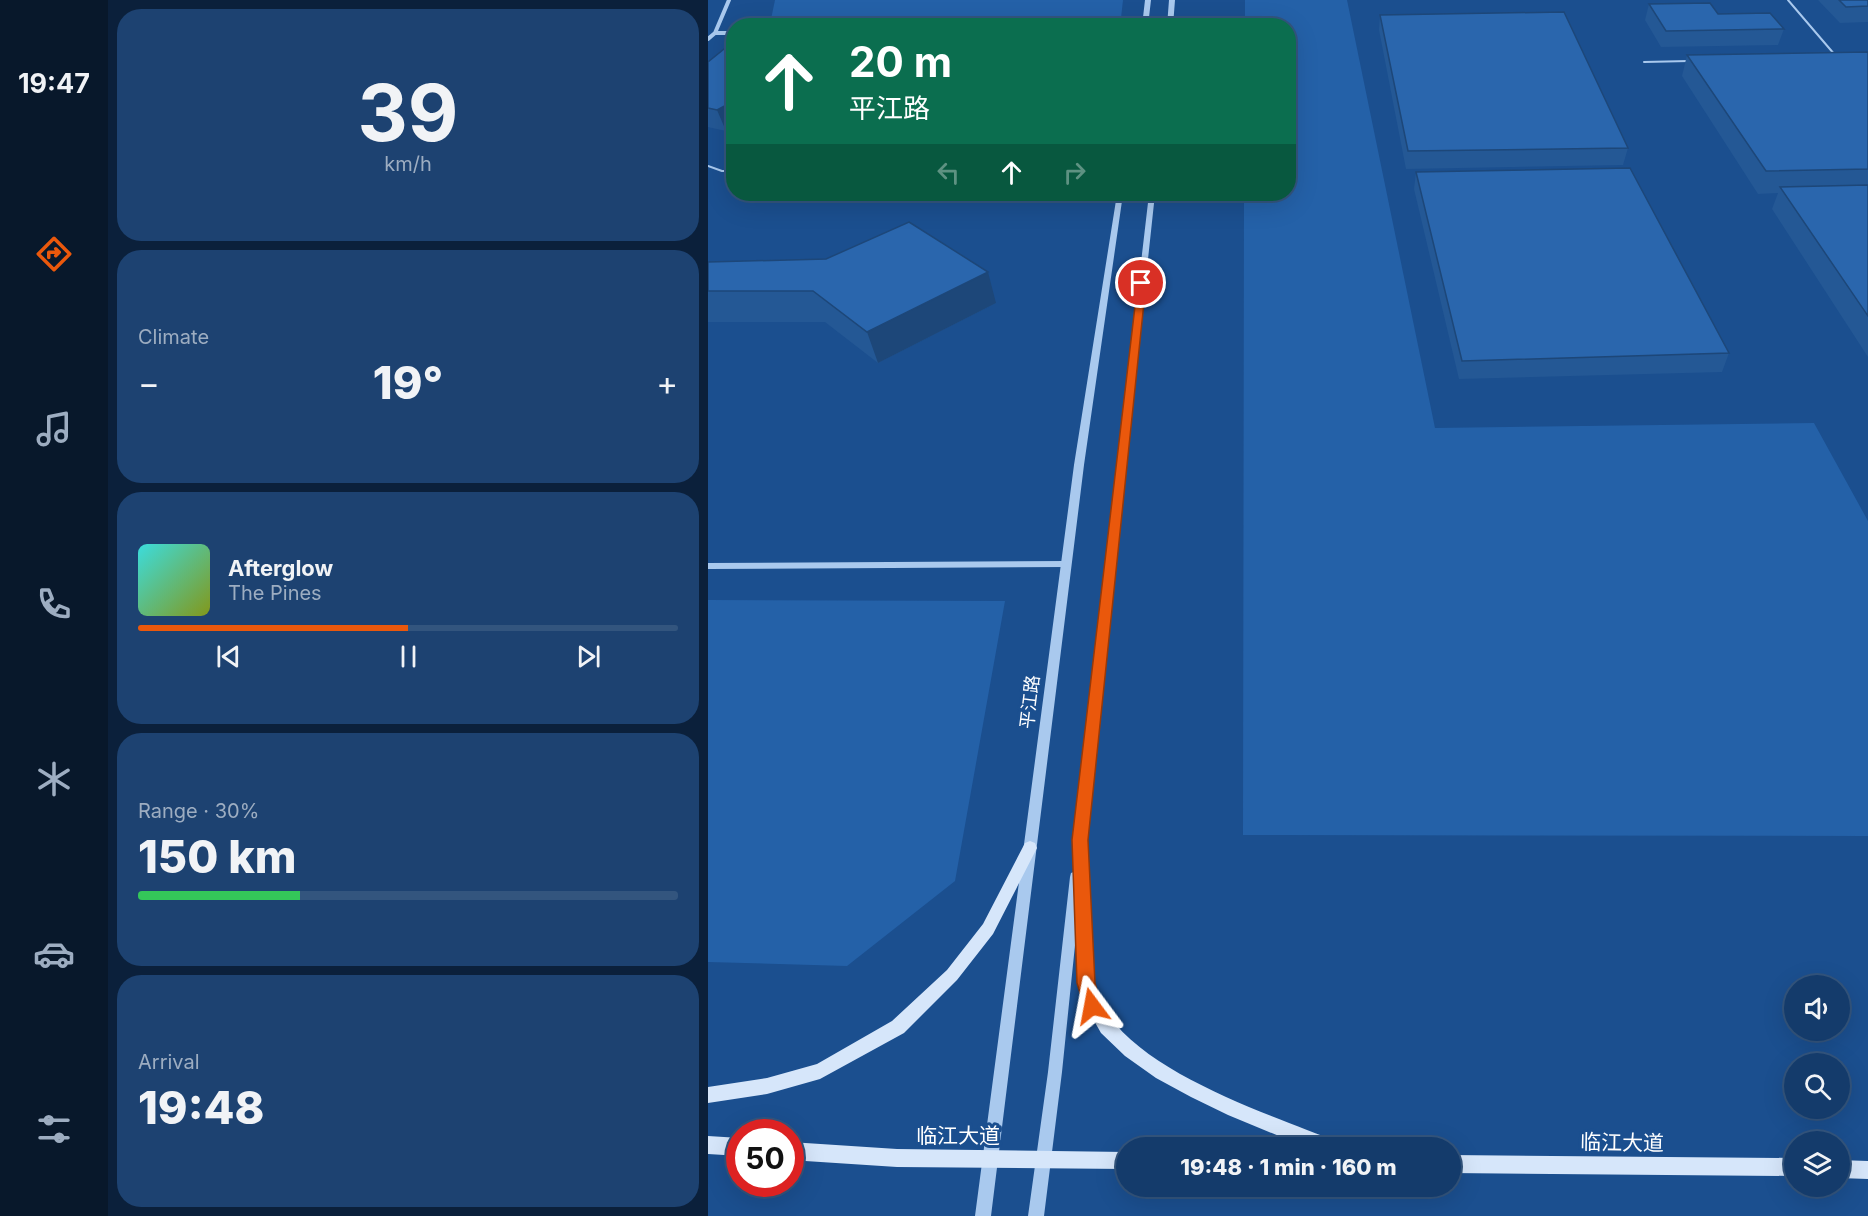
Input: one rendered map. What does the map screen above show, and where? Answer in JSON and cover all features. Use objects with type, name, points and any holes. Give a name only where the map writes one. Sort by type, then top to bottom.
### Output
[{"type":"main road","points":[[1080,840],[1086,983],[1092,1006],[1114,1038],[1145,1063],[1243,1113],[1304,1137]]},
{"type":"main road","points":[[708,1095],[767,1086],[820,1071],[898,1027],[952,975],[988,929],[1030,848]]},
{"type":"main road","points":[[708,1145],[726,1147]]},
{"type":"main road","name":"临江大道","points":[[804,1152],[897,1158],[1116,1161]]},
{"type":"main road","name":"临江大道","points":[[1461,1164],[1784,1167]]},
{"type":"main road","points":[[1850,1169],[1868,1170]]},
{"type":"street","points":[[708,39],[715,33],[729,0]]},
{"type":"street","points":[[1146,18],[1148,0]]},
{"type":"street","points":[[1171,18],[1172,0]]},
{"type":"street","points":[[715,33],[726,33]]},
{"type":"street","name":"平江路","points":[[983,1216],[1078,465],[1119,201]]},
{"type":"street","points":[[1036,1216],[1055,1072],[1151,201]]},
{"type":"street","points":[[708,566],[1066,564]]},
{"type":"lane","points":[[1788,0],[1837,58],[1826,58]]},
{"type":"lane","points":[[1644,62],[1689,61]]},
{"type":"lane","points":[[708,166],[726,171]]},
{"type":"shaded area","points":[[775,0],[1123,0],[1121,18],[771,18]]},
{"type":"shaded area","points":[[1245,0],[1347,0],[1435,428],[1814,423],[1868,521],[1868,836],[1243,835],[1244,201],[1296,201],[1296,18],[1245,18]]},
{"type":"shaded area","points":[[708,600],[1005,601],[955,881],[847,966],[708,962]]},
{"type":"building","points":[[1839,0],[1868,0],[1868,6],[1846,7]]},
{"type":"building","points":[[1710,3],[1718,14],[1770,13],[1784,29],[1666,31],[1649,4]]},
{"type":"building","points":[[1564,12],[1628,148],[1408,151],[1380,15]]},
{"type":"building","points":[[726,47],[726,105],[717,110],[708,108],[708,62]]},
{"type":"building","points":[[1868,52],[1868,169],[1766,171],[1687,55]]},
{"type":"building","points":[[1630,168],[1729,353],[1462,361],[1416,172]]},
{"type":"building","points":[[1868,185],[1868,316],[1780,187]]},
{"type":"building","points":[[909,222],[988,272],[867,332],[813,291],[708,291],[708,262],[826,259]]},
{"type":"route","points":[[1092,1006],[1086,983],[1080,840],[1141,283]]}]
